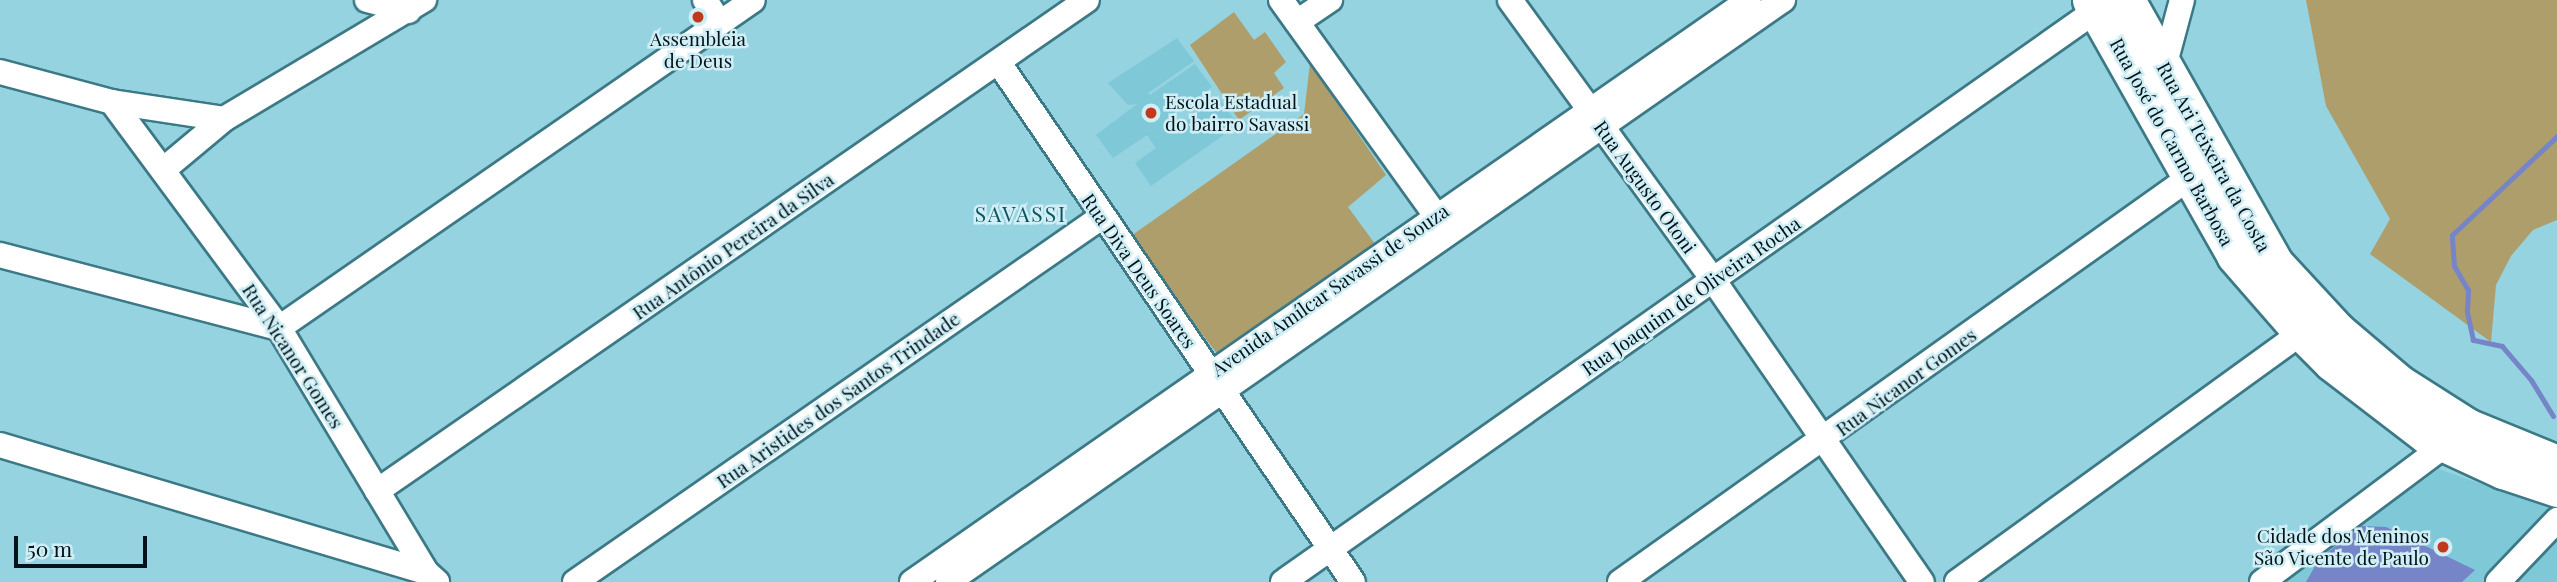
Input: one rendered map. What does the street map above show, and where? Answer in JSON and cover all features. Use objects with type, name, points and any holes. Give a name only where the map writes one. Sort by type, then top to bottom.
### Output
[{"type":"highway","name":"Rua Ari Teixeira da Costa","points":[[2105,3],[2164,67],[2220,175],[2274,263],[2337,331],[2457,437],[2557,464]]},
{"type":"highway","name":"Rua José do Carmo Barbosa","points":[[2105,3],[2189,178],[2235,255],[2332,362],[2457,437]]},
{"type":"highway","points":[[2457,437],[2557,488]]},
{"type":"street","points":[[368,0],[416,6]]},
{"type":"street","points":[[705,0],[720,23]]},
{"type":"street","points":[[0,255],[279,328],[753,0]]},
{"type":"street","name":"Rua Antônio Pereira da Silva","points":[[377,491],[1087,0]]},
{"type":"street","points":[[1281,0],[1442,224]]},
{"type":"street","points":[[1297,22],[1330,0]]},
{"type":"street","name":"Rua Augusto Otoni","points":[[1510,0],[1714,281],[1922,582]]},
{"type":"street","name":"Avenida Amílcar Savassi de Souza","points":[[912,582],[1215,381],[1442,224],[1594,118],[1749,0]]},
{"type":"street","name":"Avenida Amílcar Savassi de Souza","points":[[1726,16],[1783,0]]},
{"type":"street","points":[[2164,67],[2182,0]]},
{"type":"street","name":"Rua Joaquim de Oliveira Rocha","points":[[1283,582],[1714,281],[2105,3]]},
{"type":"street","points":[[163,170],[224,119],[416,6]]},
{"type":"street","name":"Rua Diva Deus Soares","points":[[999,63],[1100,218],[1353,582]]},
{"type":"street","points":[[0,72],[112,102],[224,119]]},
{"type":"street","name":"Rua Nicanor Gomes","points":[[112,102],[279,328],[431,577]]},
{"type":"street","name":"Rua Nicanor Gomes","points":[[1620,582],[1825,440],[2189,178]]},
{"type":"street","name":"Rua Aristides dos Santos Trindade","points":[[575,582],[1100,218]]},
{"type":"street","points":[[1956,582],[2302,332]]},
{"type":"street","name":"Avenida Amílcar Savassi de Souza","points":[[948,582],[1215,381]]},
{"type":"street","points":[[2262,582],[2457,437]]},
{"type":"street","points":[[0,444],[431,577]]},
{"type":"street","points":[[2498,582],[2557,520]]},
{"type":"shaded area","points":[[2306,0],[2557,0],[2557,220],[2533,230],[2511,256],[2496,285],[2491,342],[2370,254],[2390,219],[2326,106]]},
{"type":"shaded area","points":[[1234,12],[1254,40],[1265,32],[1286,62],[1274,73],[1284,88],[1239,120],[1190,45]]},
{"type":"shaded area","name":"Escola Estadual do bairro Savassi","points":[[1177,38],[1194,61],[1148,93],[1150,95],[1195,64],[1212,87],[1167,119],[1173,131],[1219,98],[1238,125],[1151,186],[1135,163],[1156,148],[1147,135],[1113,158],[1096,135],[1137,104],[1128,105],[1108,83]]},
{"type":"shaded area","points":[[1310,63],[1386,175],[1348,207],[1378,248],[1219,356],[1128,238],[1304,114]]},
{"type":"shaded area","name":"Cidade dos Meninos São Vicente de Paulo","points":[[2439,469],[2557,511],[2557,582],[2279,582]]},
{"type":"shaded area","points":[[2362,526],[2386,527],[2475,570],[2462,582],[2306,582],[2319,559]]},
{"type":"waterway","points":[[2553,416],[2531,380],[2502,346],[2473,340],[2467,311],[2468,290],[2454,266],[2452,235],[2557,136]]},
{"type":"place","name":"Assembleia de Deus","points":[[698,17]]},
{"type":"place","name":"Escola Estadual do bairro Savassi","points":[[1151,113]]},
{"type":"place","name":"Cidade dos Meninos São Vicente de Paulo","points":[[2443,547]]},
{"type":"district","name":"SAVASSI","points":[[1021,213]]}]
